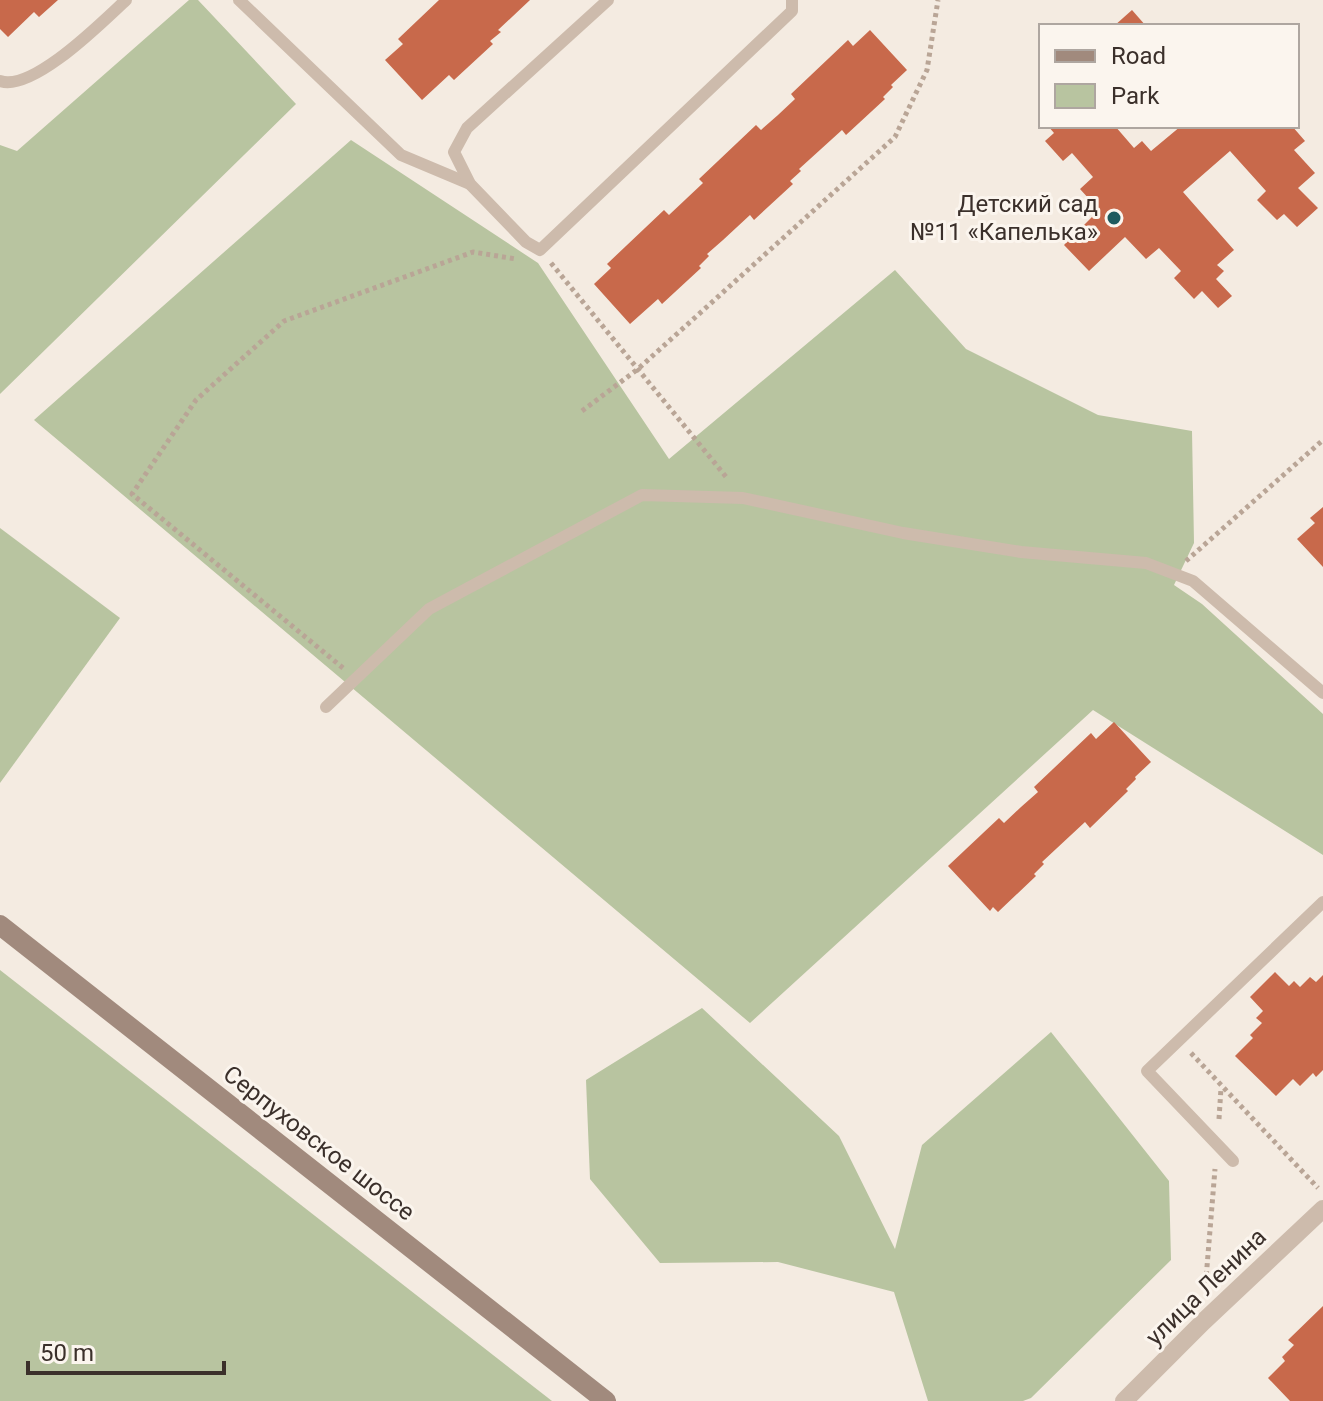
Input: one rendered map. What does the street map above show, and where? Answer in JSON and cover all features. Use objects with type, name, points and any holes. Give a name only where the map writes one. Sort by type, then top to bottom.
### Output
[{"type":"main road","name":"Серпуховское шоссе","points":[[0,925],[606,1401]]},
{"type":"street","name":"улица Ленина","points":[[1124,1401],[1323,1209]]},
{"type":"lane","points":[[0,81],[9,84],[40,72],[126,0]]},
{"type":"lane","points":[[239,0],[401,155],[470,184]]},
{"type":"lane","points":[[608,0],[467,128],[454,152],[470,184],[526,242],[540,250],[792,11],[792,0]]},
{"type":"lane","points":[[326,707],[429,609],[642,495],[743,498],[903,533],[1021,552],[1146,563],[1193,581],[1323,693]]},
{"type":"lane","points":[[1233,1161],[1147,1071],[1323,902]]},
{"type":"path","points":[[582,411],[638,369],[895,137],[927,70],[938,0]]},
{"type":"path","points":[[540,250],[743,498]]},
{"type":"path","points":[[357,679],[132,494],[196,400],[284,321],[473,252],[525,261]]},
{"type":"path","points":[[546,265],[554,266]]},
{"type":"path","points":[[1172,573],[1323,440]]},
{"type":"path","points":[[1179,1041],[1221,1088],[1308,1174],[1323,1194]]},
{"type":"path","points":[[1219,1119],[1221,1088]]},
{"type":"path","points":[[1203,1322],[1215,1166]]},
{"type":"green space","points":[[189,0],[198,0],[296,104],[0,394],[0,145],[17,151]]},
{"type":"green space","points":[[351,140],[538,263],[669,459],[895,270],[966,349],[1098,415],[1192,431],[1194,543],[1174,585],[1202,604],[1323,714],[1323,855],[1093,710],[750,1023],[34,420]]},
{"type":"green space","points":[[0,528],[120,618],[0,783]]},
{"type":"green space","points":[[0,970],[552,1401],[0,1401]]},
{"type":"green space","points":[[702,1008],[839,1136],[895,1249],[922,1145],[1051,1032],[1169,1181],[1171,1260],[1031,1398],[1023,1401],[928,1401],[894,1292],[778,1262],[660,1263],[590,1179],[586,1080]]},
{"type":"building","points":[[0,0],[58,0],[39,17],[34,12],[8,37],[0,29]]},
{"type":"building","points":[[439,0],[530,0],[498,30],[501,32],[490,41],[493,44],[454,80],[449,75],[422,100],[385,60],[403,44],[398,39]]},
{"type":"building","points":[[1132,10],[1144,24],[1116,24]]},
{"type":"building","points":[[870,30],[907,70],[891,85],[893,87],[883,97],[885,99],[846,135],[842,130],[799,169],[801,171],[790,181],[793,184],[754,220],[750,215],[707,254],[709,256],[699,266],[701,268],[662,304],[658,299],[630,324],[594,284],[611,268],[607,264],[664,210],[669,215],[703,183],[699,179],[756,125],[761,130],[778,115],[795,99],[791,94],[848,40],[853,46]]},
{"type":"building","points":[[1050,128],[1117,128],[1134,148],[1142,141],[1151,151],[1179,128],[1294,128],[1305,141],[1294,150],[1315,173],[1298,188],[1318,208],[1297,227],[1284,214],[1277,220],[1257,200],[1266,191],[1230,151],[1183,192],[1234,250],[1217,265],[1224,271],[1216,279],[1232,296],[1218,308],[1202,291],[1194,299],[1174,278],[1181,271],[1159,248],[1146,259],[1125,237],[1089,271],[1064,245],[1099,210],[1080,189],[1093,177],[1072,153],[1063,161],[1045,141],[1054,133]]},
{"type":"building","points":[[1323,507],[1323,567],[1297,539],[1315,523],[1310,518]]},
{"type":"building","points":[[1114,722],[1151,762],[1135,777],[1126,789],[1128,791],[1090,828],[1085,822],[1042,862],[1044,864],[1034,874],[1036,876],[998,912],[993,907],[990,911],[948,866],[999,818],[1004,823],[1038,792],[1034,787],[1091,733],[1096,739]]},
{"type":"building","points":[[1275,972],[1289,986],[1294,981],[1300,987],[1310,977],[1316,982],[1323,975],[1323,1070],[1316,1077],[1313,1073],[1300,1086],[1293,1079],[1276,1096],[1235,1056],[1253,1038],[1250,1035],[1262,1023],[1256,1018],[1263,1011],[1250,997]]},
{"type":"building","points":[[1323,1306],[1323,1401],[1290,1401],[1268,1378],[1285,1361],[1282,1357],[1294,1345],[1288,1340]]},
{"type":"place","name":"Детский сад №11 «Капелька»","points":[[1114,218]]}]
